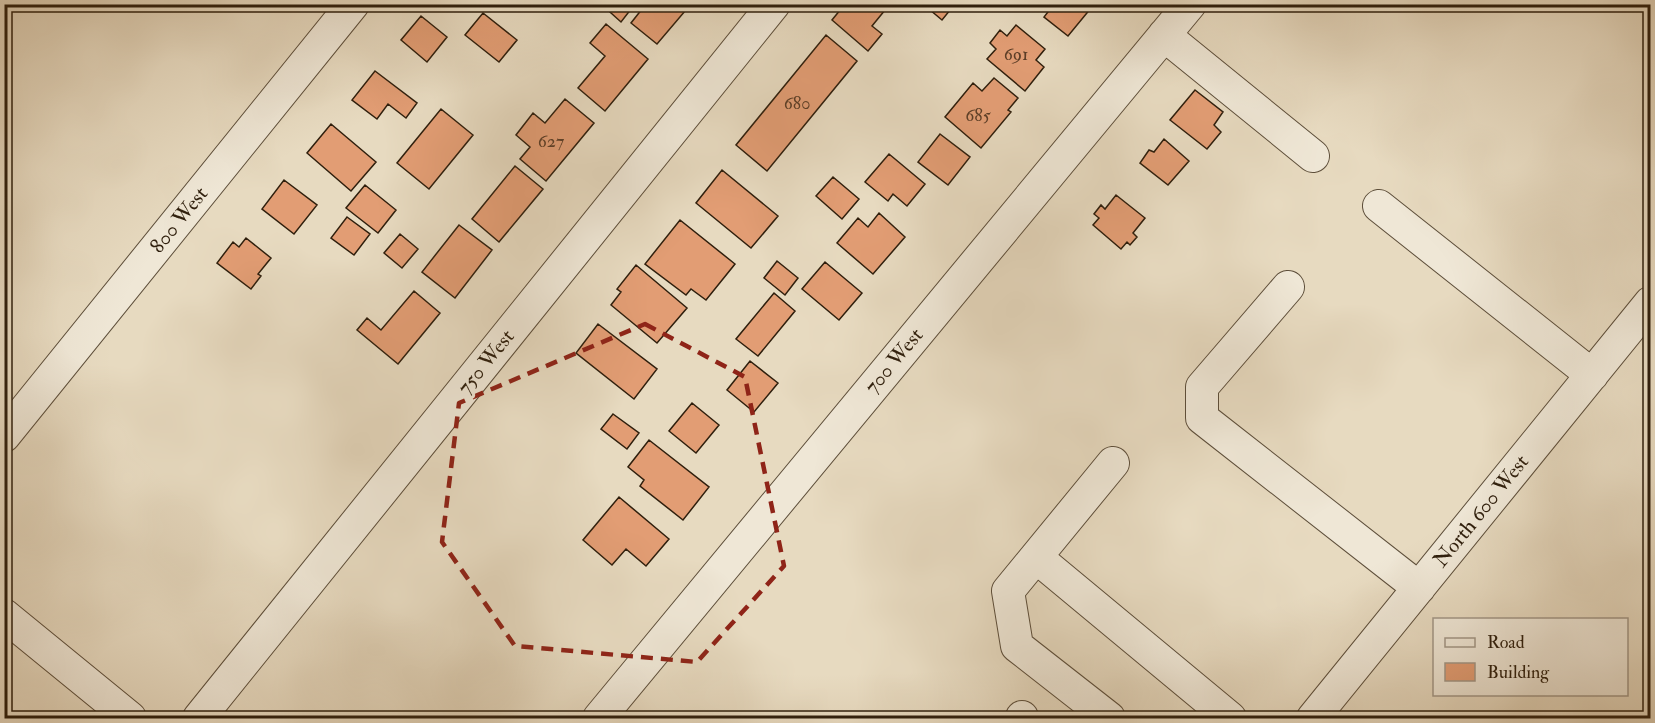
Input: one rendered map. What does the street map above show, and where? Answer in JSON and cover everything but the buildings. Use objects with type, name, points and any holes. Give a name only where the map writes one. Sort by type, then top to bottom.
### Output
[{"type":"street","name":"800 West","points":[[4,436],[353,4]]},
{"type":"street","name":"750 West","points":[[198,718],[774,4]]},
{"type":"street","name":"700 West","points":[[599,718],[1190,4]]},
{"type":"street","points":[[1164,35],[1313,156]]},
{"type":"street","points":[[1379,206],[1592,375]]},
{"type":"street","points":[[1288,287],[1202,387],[1202,418],[1419,588]]},
{"type":"street","name":"North 600 West","points":[[1312,718],[1650,303]]},
{"type":"street","points":[[1109,718],[1017,646],[1008,591],[1113,463]]},
{"type":"street","points":[[1036,557],[1230,718]]},
{"type":"street","points":[[4,615],[130,718]]},
{"type":"highlighted area","points":[[645,324],[745,377],[784,566],[697,662],[515,646],[442,542],[459,403]]}]
